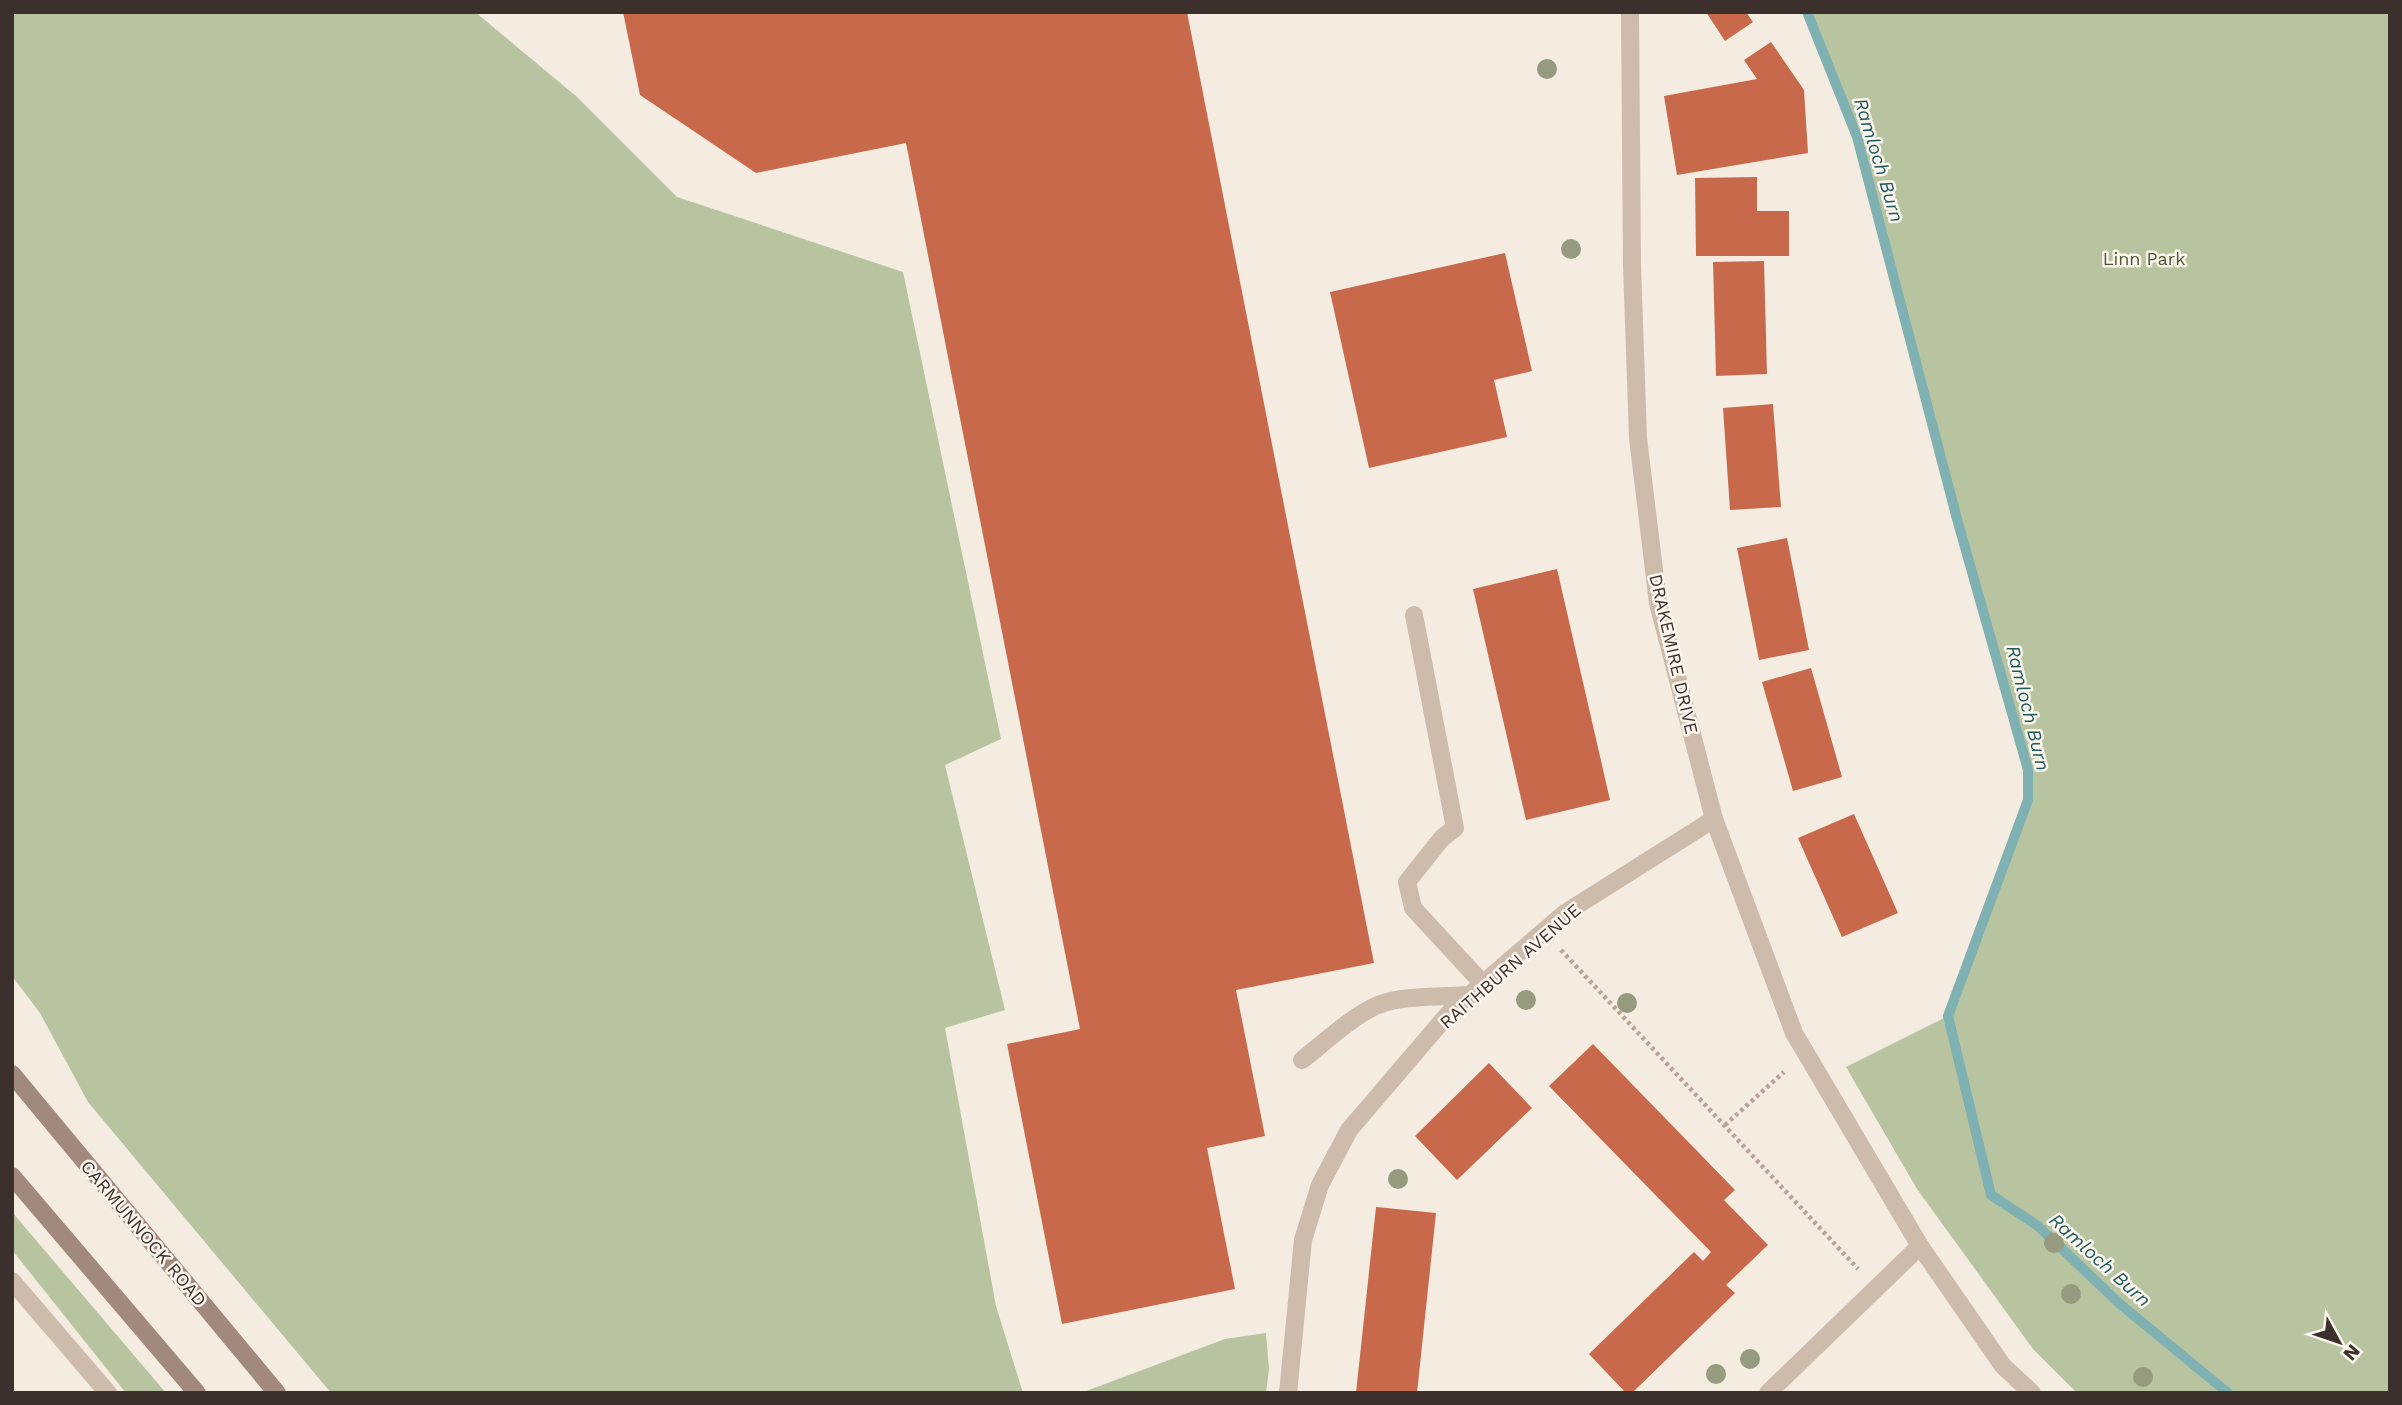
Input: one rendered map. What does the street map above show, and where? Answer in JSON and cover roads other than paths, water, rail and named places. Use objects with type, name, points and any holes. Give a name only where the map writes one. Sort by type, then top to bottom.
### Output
[{"type":"main road","name":"CARMUNNOCK ROAD","points":[[12,1074],[276,1393]]},
{"type":"main road","points":[[12,1176],[197,1393]]},
{"type":"street","name":"DRAKEMIRE DRIVE","points":[[1630,12],[1632,265],[1637,438],[1658,603],[1714,819],[1794,1033],[1920,1246],[2003,1366],[2032,1393]]},
{"type":"street","points":[[1414,615],[1455,828],[1442,838],[1407,883],[1413,908],[1477,990]]},
{"type":"street","name":"RAITHBURN AVENUE","points":[[1288,1393],[1303,1240],[1320,1185],[1349,1130],[1450,1013],[1544,931],[1565,914],[1714,819]]},
{"type":"street","points":[[1302,1060],[1358,1017],[1378,1006],[1477,990]]},
{"type":"street","points":[[1768,1393],[1920,1246]]},
{"type":"street","points":[[12,1281],[108,1393]]},
{"type":"waterway","name":"Ramloch Burn","points":[[1807,12],[1857,137],[1957,519],[2028,770],[2028,800],[1948,1016],[1991,1195],[2038,1226],[2120,1304],[2228,1393]]},
{"type":"park label","name":"Linn Park","points":[[2144,258]]}]
